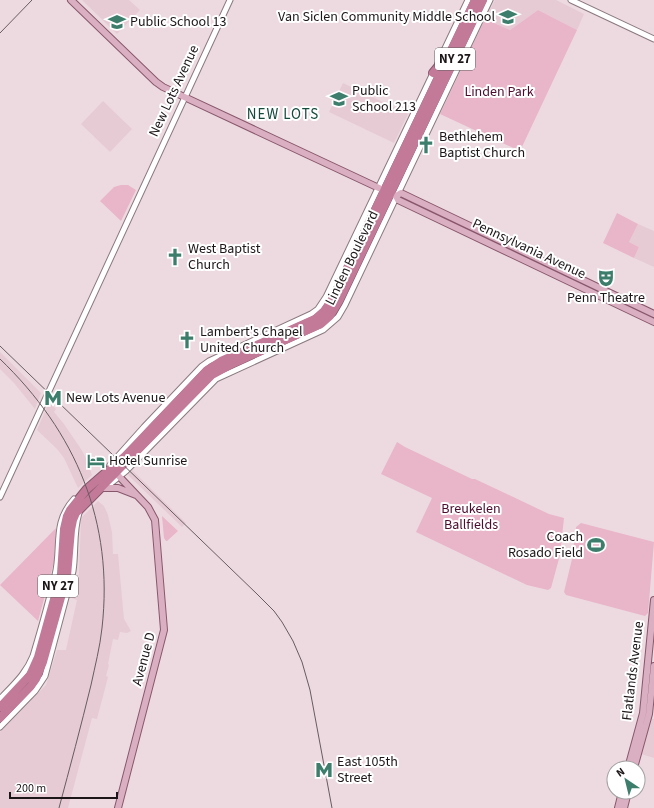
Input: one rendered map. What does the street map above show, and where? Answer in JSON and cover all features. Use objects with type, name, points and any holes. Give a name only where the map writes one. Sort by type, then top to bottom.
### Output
[{"type":"highway","name":"Linden Boulevard","points":[[387,192],[413,130],[450,52],[483,0]]},
{"type":"highway","points":[[464,31],[470,1]]},
{"type":"highway","points":[[464,31],[486,9]]},
{"type":"highway","name":"Linden Boulevard","points":[[0,707],[24,682],[35,666],[61,574],[65,523],[72,507],[87,489],[116,472],[207,370],[221,361],[315,319],[324,311],[352,265],[387,192],[452,66],[464,31]]},
{"type":"highway","points":[[433,73],[450,52]]},
{"type":"highway","points":[[446,92],[452,66]]},
{"type":"highway","points":[[397,148],[413,130]]},
{"type":"highway","points":[[352,265],[356,235]]},
{"type":"highway","points":[[352,265],[374,243]]},
{"type":"highway","name":"Linden Boulevard","points":[[0,718],[31,686],[36,679],[43,662],[67,576],[73,520],[76,513],[212,375],[232,364],[316,327],[327,320],[340,301],[352,265]]},
{"type":"highway","points":[[241,346],[268,340]]},
{"type":"main road","name":"Pennsylvania Avenue","points":[[71,0],[156,82],[184,98],[219,112],[387,192],[398,200],[654,322]]},
{"type":"main road","name":"Pennsylvania Avenue","points":[[387,192],[401,193],[654,314]]},
{"type":"main road","name":"Avenue D","points":[[116,472],[148,507],[155,520],[164,630],[118,808]]},
{"type":"main road","points":[[105,488],[118,488],[138,495]]},
{"type":"main road","name":"Flatlands Avenue","points":[[631,760],[648,714],[654,600]]},
{"type":"main road","name":"Flatlands Avenue","points":[[636,760],[648,714],[654,666]]},
{"type":"street","name":"New Lots Avenue","points":[[0,497],[230,0]]},
{"type":"street","name":"Linden Boulevard","points":[[0,699],[22,677],[30,664],[56,574],[58,540],[62,516],[67,507],[77,496],[87,489],[202,366],[209,361],[306,317],[318,309],[326,297],[356,235],[387,192],[446,92],[490,0]]},
{"type":"street","points":[[571,0],[654,40]]},
{"type":"street","name":"Linden Boulevard","points":[[95,494],[105,488],[116,472],[216,379],[323,330],[331,324],[341,312],[374,243],[397,148],[470,1]]},
{"type":"street","points":[[0,727],[35,691],[45,676],[73,571],[75,560],[75,531],[78,515],[82,506]]},
{"type":"shaded area","name":"Public School 13","points":[[82,0],[129,0],[140,10],[117,34]]},
{"type":"shaded area","name":"Van Siclen Community Middle School","points":[[495,0],[556,0],[584,14],[577,30],[538,10],[510,30],[485,19]]},
{"type":"shaded area","points":[[343,83],[408,114],[394,143],[329,112]]},
{"type":"shaded area","points":[[103,101],[132,129],[110,152],[81,124]]},
{"type":"shaded area","points":[[638,224],[654,231],[654,267],[634,258],[639,247],[629,242]]},
{"type":"shaded area","points":[[0,352],[41,393],[35,409],[14,383],[0,369]]},
{"type":"shaded area","points":[[49,402],[56,409],[54,412],[81,449],[92,475],[78,488],[64,458],[57,449],[37,430]]},
{"type":"shaded area","points":[[132,470],[186,523],[182,527],[128,475]]},
{"type":"shaded area","points":[[98,501],[104,506],[108,515],[112,532],[113,554],[118,554],[124,619],[131,631],[127,633],[120,632],[118,640],[113,639],[106,676],[108,677],[97,719],[92,718],[68,808],[0,808],[0,732],[46,685],[57,650],[66,650],[77,600],[69,597],[75,581],[77,582],[79,573],[81,518]]},
{"type":"shaded area","points":[[650,718],[654,719],[654,758],[641,754]]},
{"type":"green space","name":"Linden Park","points":[[538,10],[577,30],[520,151],[440,114],[485,19],[510,30]]},
{"type":"green space","points":[[128,185],[136,190],[121,221],[100,201],[114,187]]},
{"type":"green space","points":[[617,213],[638,224],[629,242],[639,247],[634,258],[603,243]]},
{"type":"green space","name":"Breukelen Ballfields","points":[[397,442],[472,479],[475,479],[549,514],[564,518],[560,555],[551,588],[548,590],[527,585],[416,532],[432,498],[381,474]]},
{"type":"green space","points":[[162,516],[178,531],[167,541],[164,538]]},
{"type":"green space","points":[[581,523],[654,542],[648,613],[645,616],[566,595],[564,592],[572,559],[576,527]]},
{"type":"green space","points":[[56,528],[54,562],[38,621],[0,585]]},
{"type":"railway","points":[[0,33],[32,0]]},
{"type":"railway","points":[[0,346],[257,594],[274,611],[282,622],[293,641],[302,662],[310,690],[332,808]]},
{"type":"railway","points":[[0,359],[27,387],[50,417],[69,448],[84,481],[95,516],[102,552],[104,589],[100,642],[96,664],[59,808]]},
{"type":"place","name":"Van Siclen Community Middle School","points":[[508,17]]},
{"type":"place","name":"Public School 13","points":[[117,22]]},
{"type":"place","name":"Public School 213","points":[[339,99]]},
{"type":"place","name":"Bethlehem Baptist Church","points":[[426,145]]},
{"type":"place","name":"West Baptist Church","points":[[175,257]]},
{"type":"place","name":"Penn Theatre","points":[[606,278]]},
{"type":"place","name":"Lambert's Chapel United Church","points":[[187,340]]},
{"type":"place","name":"New Lots Avenue","points":[[53,398]]},
{"type":"place","name":"Hotel Sunrise","points":[[96,461]]},
{"type":"place","name":"Coach Rosado Field","points":[[596,545]]},
{"type":"place","name":"East 105th Street","points":[[324,770]]},
{"type":"district","name":"NEW LOTS","points":[[283,114]]}]
